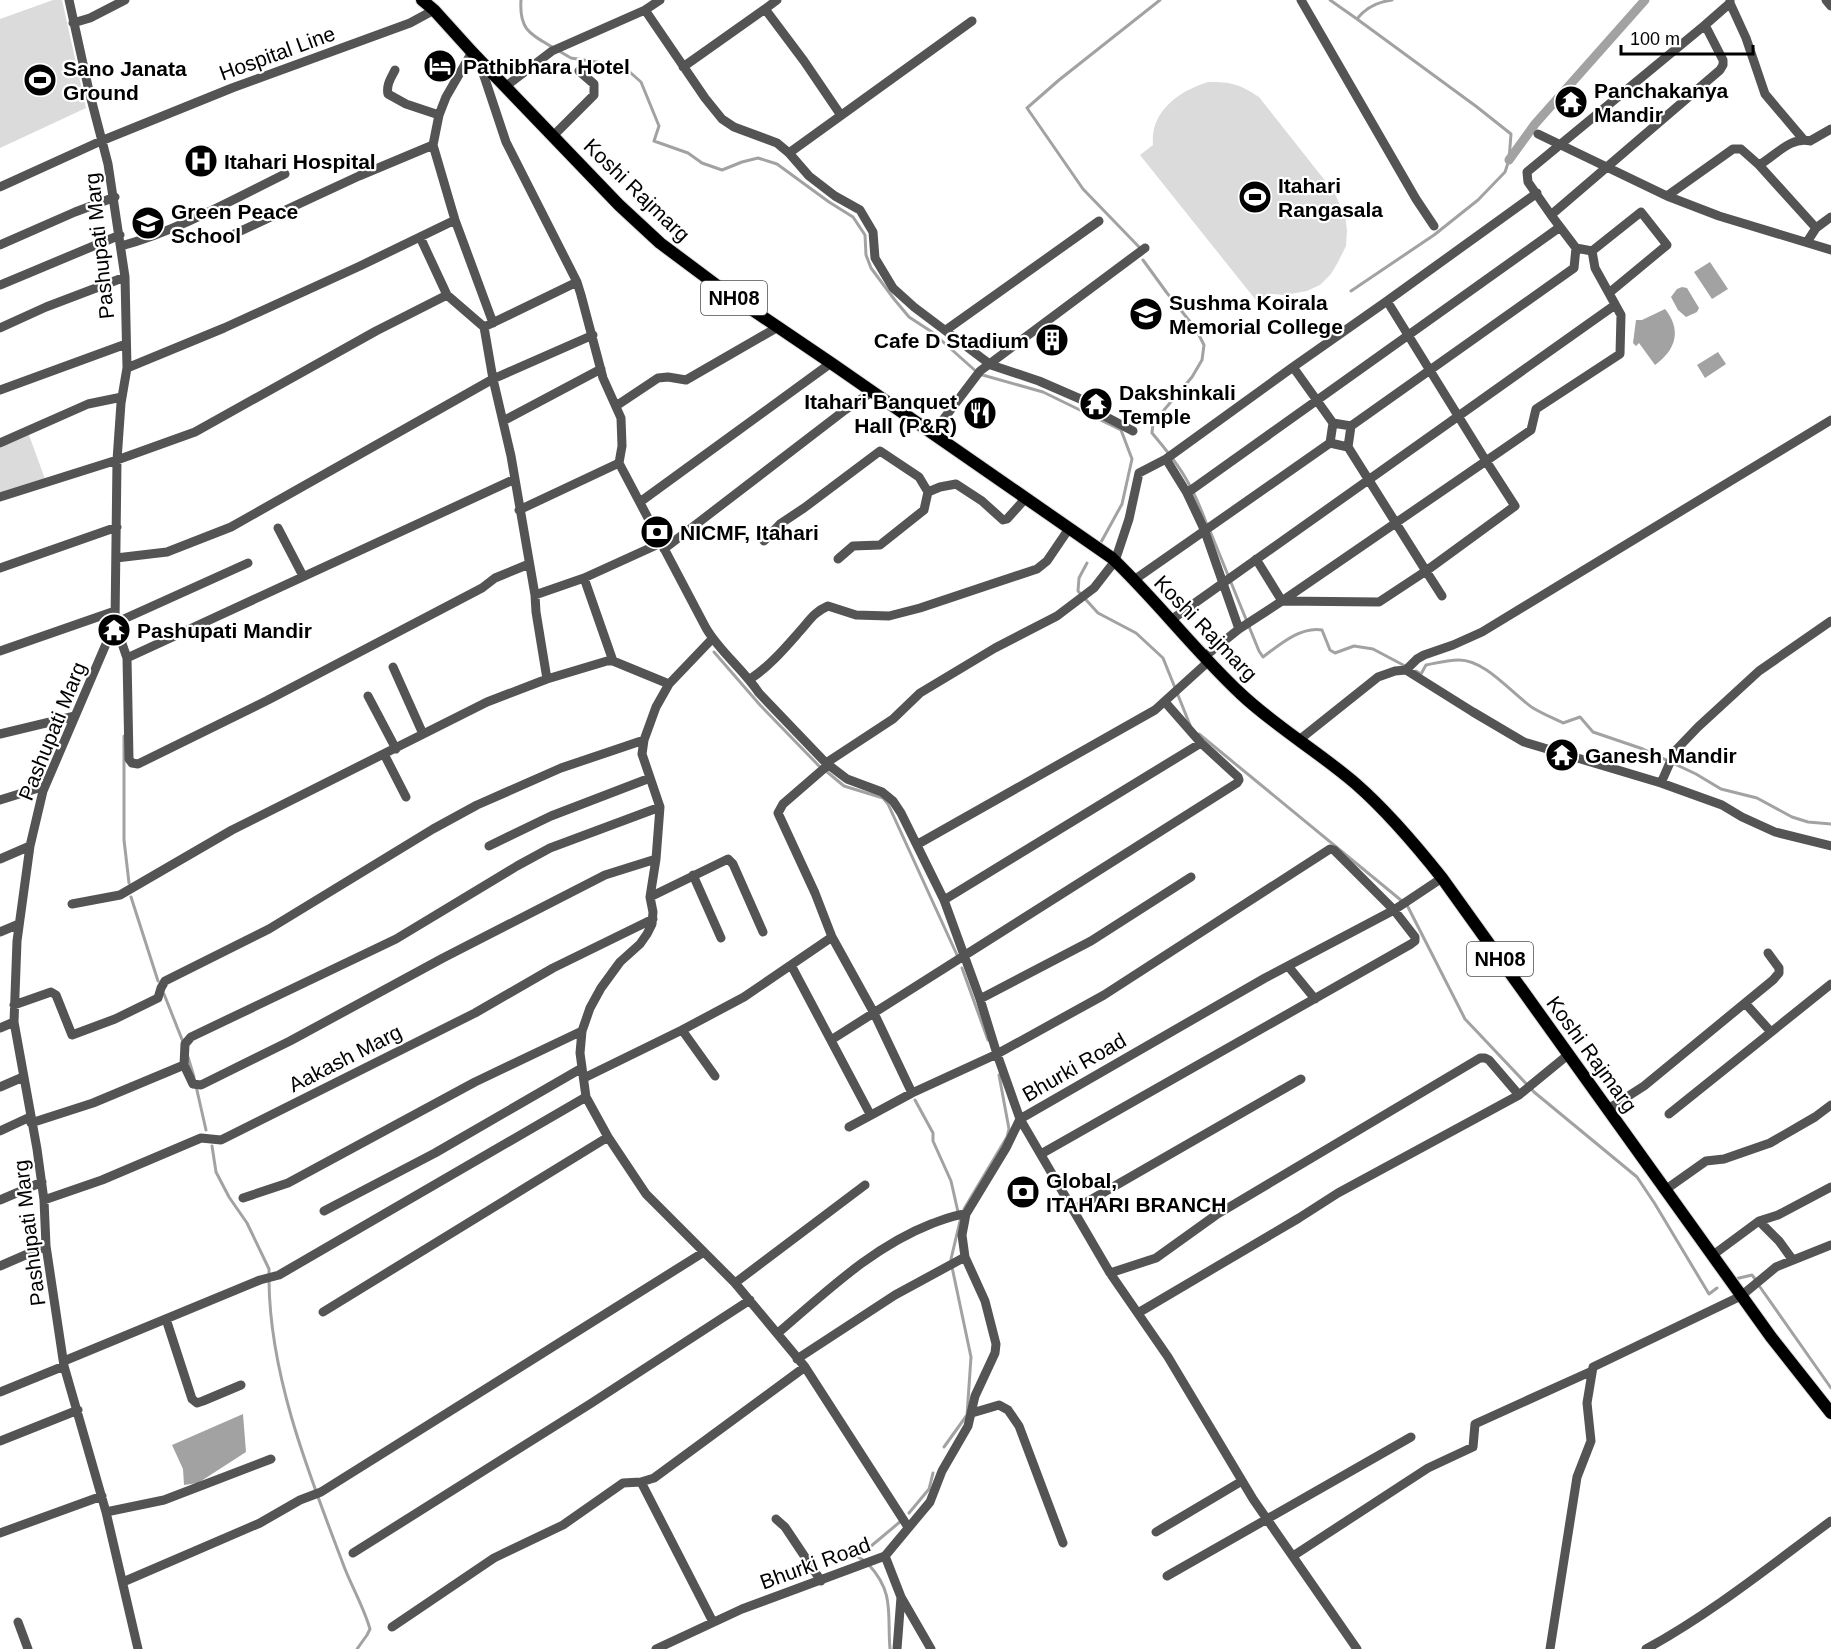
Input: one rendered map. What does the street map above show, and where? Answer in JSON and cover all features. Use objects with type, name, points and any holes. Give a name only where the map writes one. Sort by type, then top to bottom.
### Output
[{"type":"main road","name":"Koshi Rajmarg","points":[[422,0],[435,10],[505,87],[660,243],[1113,560],[1242,695],[1356,784],[1392,818],[1442,878],[1741,1296],[1831,1413]]},
{"type":"street","name":"Pashupati Marg","points":[[69,0],[115,197],[125,277],[127,368],[122,397],[117,460],[115,623],[45,786],[30,846],[19,924],[14,1022],[42,1182],[46,1246],[64,1363],[102,1496],[138,1649]]},
{"type":"street","points":[[73,23],[90,18],[124,0]]},
{"type":"street","points":[[505,87],[552,51],[645,10],[660,0]]},
{"type":"street","points":[[683,67],[777,0]]},
{"type":"street","points":[[1301,0],[1416,199],[1434,226]]},
{"type":"street","points":[[1826,0],[1831,6]]},
{"type":"street","points":[[1609,293],[1667,245],[1641,212],[1592,251],[1576,248],[1528,182],[1527,172],[1730,2],[1746,38],[1765,94],[1803,139]]},
{"type":"street","points":[[765,9],[840,114]]},
{"type":"street","name":"Hospital Line","points":[[0,187],[101,141],[232,88],[410,23],[435,10]]},
{"type":"street","points":[[645,10],[705,98],[722,118],[734,127],[777,142],[809,176],[835,196],[860,210],[873,232],[875,258],[893,288],[991,365],[1039,381],[1085,401],[1094,410],[1133,431]]},
{"type":"street","points":[[789,153],[972,21]]},
{"type":"street","points":[[1551,215],[1720,70],[1723,65],[1722,60],[1705,25]]},
{"type":"street","points":[[476,56],[446,98],[439,115],[433,145],[489,325],[493,379],[515,479],[547,680]]},
{"type":"street","points":[[476,56],[506,142],[577,282],[601,369],[621,418],[622,446],[619,463],[712,639],[750,679],[759,693],[827,764],[847,779],[882,792],[893,801],[918,844],[944,900],[981,999],[1020,1119],[1110,1273],[1168,1357],[1242,1481],[1357,1649]]},
{"type":"street","points":[[395,70],[389,81],[388,94],[406,104],[439,115]]},
{"type":"street","points":[[553,136],[594,95],[594,84],[579,71]]},
{"type":"street","points":[[1759,165],[1795,140],[1810,141],[1831,129]]},
{"type":"street","points":[[1538,134],[1667,196],[1719,216],[1831,250]]},
{"type":"street","points":[[232,235],[349,180],[433,145]]},
{"type":"street","points":[[1667,196],[1733,149],[1741,149],[1759,165],[1816,228]]},
{"type":"street","points":[[121,246],[152,238],[175,228],[285,174]]},
{"type":"street","points":[[912,1093],[874,1013],[831,937],[815,893],[778,813],[783,804],[827,764],[893,719],[920,693],[995,648],[1074,605],[1094,588],[1113,560],[1129,519],[1138,472],[1181,449],[1537,193]]},
{"type":"street","points":[[0,245],[115,197]]},
{"type":"street","points":[[1806,242],[1816,228],[1831,217]]},
{"type":"street","points":[[127,368],[224,328],[455,220]]},
{"type":"street","points":[[946,330],[1099,221]]},
{"type":"street","points":[[1189,491],[1560,227]]},
{"type":"street","points":[[0,285],[120,236]]},
{"type":"street","points":[[420,237],[447,295],[489,325]]},
{"type":"street","points":[[933,433],[977,375],[1145,248]]},
{"type":"street","points":[[1574,268],[1576,248]]},
{"type":"street","points":[[918,844],[1155,710],[1245,625],[1282,602],[1531,430],[1536,409],[1620,354],[1621,315],[1595,268],[1592,251]]},
{"type":"street","points":[[1333,423],[1351,426],[1574,268],[1595,268]]},
{"type":"street","points":[[0,328],[46,307],[125,277]]},
{"type":"street","points":[[489,325],[577,282]]},
{"type":"street","points":[[0,497],[117,460],[195,432],[376,331],[447,295]]},
{"type":"street","points":[[1282,602],[1379,602],[1515,506],[1387,301]]},
{"type":"street","points":[[1171,620],[1615,304]]},
{"type":"street","points":[[616,406],[658,378],[687,380],[778,327]]},
{"type":"street","points":[[116,558],[167,552],[231,527],[493,379],[593,335]]},
{"type":"street","points":[[0,390],[126,344]]},
{"type":"street","points":[[640,502],[831,363]]},
{"type":"street","points":[[1293,367],[1333,423],[1330,443]]},
{"type":"street","points":[[503,421],[601,369]]},
{"type":"street","points":[[535,595],[662,546],[845,410],[873,392]]},
{"type":"street","points":[[0,443],[88,404],[122,397]]},
{"type":"street","points":[[1299,740],[1378,677],[1409,668],[1424,655],[1482,632],[1831,420]]},
{"type":"street","points":[[1351,426],[1348,447],[1442,596]]},
{"type":"street","points":[[1134,580],[1330,443],[1348,447]]},
{"type":"street","points":[[764,541],[780,524],[880,451],[919,477],[928,492],[924,510],[880,545],[853,546],[838,559]]},
{"type":"street","points":[[1168,457],[1207,527],[1245,625]]},
{"type":"street","points":[[519,510],[619,463]]},
{"type":"street","points":[[127,658],[515,479]]},
{"type":"street","points":[[928,492],[956,484],[982,501],[1003,520],[1007,519],[1025,499]]},
{"type":"street","points":[[0,568],[117,527]]},
{"type":"street","points":[[278,528],[303,576]]},
{"type":"street","points":[[750,679],[760,672],[801,630],[816,611],[828,606],[856,615],[890,616],[920,608],[1037,569],[1047,561],[1068,530]]},
{"type":"street","points":[[1256,559],[1282,602]]},
{"type":"street","points":[[248,564],[115,623],[127,658],[129,759],[135,764],[268,700],[482,588],[495,578],[529,564]]},
{"type":"street","points":[[584,578],[613,661]]},
{"type":"street","points":[[0,651],[115,611]]},
{"type":"street","points":[[1661,783],[1675,751],[1698,727],[1759,671],[1831,621]]},
{"type":"street","points":[[712,639],[669,684],[656,707],[644,740],[642,754],[660,807],[650,897],[652,919],[647,934],[620,962],[601,988],[582,1031],[586,1097],[608,1137],[646,1194],[735,1283],[805,1367],[908,1527]]},
{"type":"street","points":[[72,904],[120,896],[232,830],[487,702],[607,660],[669,684]]},
{"type":"street","points":[[393,667],[423,734]]},
{"type":"street","points":[[1409,668],[1473,712],[1524,742],[1661,783],[1722,804],[1742,817],[1775,832],[1831,846]]},
{"type":"street","points":[[368,696],[396,749]]},
{"type":"street","points":[[831,1040],[1237,783],[1238,777],[1201,743],[1167,701]]},
{"type":"street","points":[[0,734],[75,716]]},
{"type":"street","points":[[14,1005],[51,992],[56,995],[72,1035],[115,1019],[158,998],[165,981],[269,929],[433,829],[477,805],[561,768],[644,740]]},
{"type":"street","points":[[944,900],[1201,743]]},
{"type":"street","points":[[384,754],[406,797]]},
{"type":"street","points":[[489,846],[551,816],[650,778]]},
{"type":"street","points":[[0,800],[45,786]]},
{"type":"street","points":[[656,859],[605,875],[443,958],[290,1041],[197,1084],[184,1065],[185,1047],[191,1037],[396,939],[550,848],[660,807]]},
{"type":"street","points":[[0,859],[30,846]]},
{"type":"street","points":[[849,1127],[912,1093],[997,1054],[1104,995],[1330,849],[1334,850],[1396,908],[1415,937],[1415,941],[1041,1154]]},
{"type":"street","points":[[650,897],[693,875],[730,860],[763,932]]},
{"type":"street","points":[[693,875],[721,938]]},
{"type":"street","points":[[981,999],[1091,941],[1191,877]]},
{"type":"street","name":"Bhurki Road","points":[[656,1649],[742,1609],[881,1558],[930,1502],[942,1471],[968,1426],[975,1396],[993,1362],[996,1344],[985,1301],[965,1257],[963,1235],[966,1214],[1006,1148],[1020,1119],[1288,966],[1396,908],[1442,878]]},
{"type":"street","name":"Aakash Marg","points":[[44,1200],[102,1180],[201,1138],[221,1140],[475,1013],[553,968],[652,919]]},
{"type":"street","points":[[0,932],[19,924]]},
{"type":"street","points":[[324,1211],[583,1073],[682,1030],[744,997],[831,937]]},
{"type":"street","points":[[1608,1109],[1644,1086],[1779,973],[1779,968],[1768,953]]},
{"type":"street","points":[[791,965],[870,1114]]},
{"type":"street","points":[[1288,966],[1315,999]]},
{"type":"street","points":[[1669,1114],[1831,984]]},
{"type":"street","points":[[1745,1003],[1771,1032]]},
{"type":"street","points":[[0,1028],[14,1022]]},
{"type":"street","points":[[682,1030],[715,1076]]},
{"type":"street","points":[[243,1198],[288,1183],[475,1082],[582,1031]]},
{"type":"street","points":[[1138,1313],[1338,1193],[1522,1093],[1569,1054]]},
{"type":"street","points":[[1110,1273],[1156,1258],[1235,1204],[1480,1058],[1489,1060],[1522,1093]]},
{"type":"street","points":[[0,1131],[93,1103],[184,1065]]},
{"type":"street","points":[[0,1087],[23,1077]]},
{"type":"street","points":[[1073,1210],[1301,1079]]},
{"type":"street","points":[[0,1392],[166,1319],[279,1275],[586,1097]]},
{"type":"street","points":[[1665,1190],[1706,1161],[1724,1159],[1770,1143],[1831,1105]]},
{"type":"street","points":[[323,1312],[608,1137]]},
{"type":"street","points":[[0,1200],[42,1182]]},
{"type":"street","points":[[735,1283],[865,1185]]},
{"type":"street","points":[[1713,1255],[1759,1221],[1778,1215],[1831,1187]]},
{"type":"street","points":[[778,1333],[843,1278],[890,1243],[955,1215],[966,1214]]},
{"type":"street","points":[[1759,1221],[1779,1241],[1792,1259]]},
{"type":"street","points":[[1550,1649],[1577,1477],[1591,1441],[1587,1403],[1592,1371],[1596,1364],[1741,1296],[1776,1267],[1831,1245]]},
{"type":"street","points":[[0,1266],[46,1246]]},
{"type":"street","points":[[123,1582],[260,1523],[300,1500],[318,1493],[704,1252]]},
{"type":"street","points":[[797,1359],[895,1294],[965,1257]]},
{"type":"street","points":[[353,1553],[580,1411],[750,1300]]},
{"type":"street","points":[[166,1319],[192,1399],[197,1402],[203,1401],[241,1385]]},
{"type":"street","points":[[392,1627],[494,1558],[563,1525],[623,1484],[654,1478],[805,1367]]},
{"type":"street","points":[[1293,1556],[1428,1468],[1473,1447],[1475,1424],[1592,1371]]},
{"type":"street","points":[[972,1413],[999,1405],[1008,1410],[1019,1426],[1063,1543]]},
{"type":"street","points":[[0,1441],[78,1410]]},
{"type":"street","points":[[1167,1576],[1411,1437]]},
{"type":"street","points":[[106,1512],[164,1500],[271,1460]]},
{"type":"street","points":[[1156,1532],[1242,1481]]},
{"type":"street","points":[[640,1482],[713,1622]]},
{"type":"street","points":[[0,1533],[102,1496]]},
{"type":"street","points":[[776,1519],[785,1527],[820,1581]]},
{"type":"street","points":[[1646,1649],[1676,1633],[1720,1604],[1831,1521]]},
{"type":"street","points":[[881,1558],[931,1649]]},
{"type":"street","points":[[897,1649],[901,1597]]},
{"type":"street","points":[[18,1622],[28,1649]]},
{"type":"shaded area","name":"Sano Janata Ground","points":[[53,0],[62,0],[86,108],[0,148],[0,19]]},
{"type":"shaded area","name":"Itahari Rangasala","points":[[1208,82],[1235,85],[1259,97],[1334,192],[1345,215],[1346,246],[1331,274],[1320,285],[1307,291],[1285,295],[1273,294],[1259,304],[1140,155],[1153,145],[1156,122],[1168,104],[1187,91]]},
{"type":"shaded area","points":[[1710,262],[1728,289],[1712,299],[1694,272]]},
{"type":"shaded area","points":[[1687,288],[1699,308],[1697,312],[1686,317],[1678,310],[1671,297],[1677,289]]},
{"type":"shaded area","points":[[1665,309],[1674,324],[1674,339],[1668,353],[1655,365],[1639,343],[1636,346],[1633,343],[1636,320],[1642,320]]},
{"type":"shaded area","points":[[1718,352],[1726,364],[1705,378],[1697,365]]},
{"type":"shaded area","points":[[29,435],[45,479],[0,496],[0,447]]},
{"type":"shaded area","points":[[243,1414],[246,1452],[198,1483],[184,1485],[183,1469],[172,1445]]},
{"type":"waterway","points":[[521,0],[524,25],[532,35],[554,48]]},
{"type":"waterway","points":[[1140,248],[1083,189],[1027,108],[1160,0]]},
{"type":"waterway","points":[[1330,0],[1357,19],[1373,6],[1392,0]]},
{"type":"waterway","points":[[1509,160],[1535,124],[1645,0]]},
{"type":"waterway","points":[[1351,291],[1434,235],[1478,200],[1505,172],[1509,160],[1511,134],[1357,19]]},
{"type":"waterway","points":[[559,51],[571,58],[623,66],[641,82],[659,126],[654,141],[688,153],[702,163],[722,170],[758,158],[777,164],[853,217],[865,235],[866,255],[871,268],[894,299],[909,317],[932,332],[979,374],[1043,392],[1121,430],[1132,459],[1122,504],[1100,544]]},
{"type":"waterway","points":[[1143,260],[1196,329],[1204,345],[1202,360],[1192,377],[1153,423],[1152,433],[1184,476],[1207,525]]},
{"type":"waterway","points":[[1210,531],[1263,657],[1298,634],[1322,630],[1330,650],[1335,653],[1354,646],[1373,649],[1407,667]]},
{"type":"waterway","points":[[1087,563],[1079,578],[1078,591],[1098,613],[1136,633],[1163,658],[1190,725]]},
{"type":"waterway","points":[[714,652],[760,705],[820,767]]},
{"type":"waterway","points":[[1416,671],[1421,674],[1426,665],[1459,660],[1469,661],[1489,671],[1533,708],[1563,723],[1580,717],[1593,732],[1643,749],[1696,774],[1721,789],[1757,798],[1792,817],[1808,822],[1831,824]]},
{"type":"waterway","points":[[1199,734],[1402,901]]},
{"type":"waterway","points":[[124,736],[124,840],[129,883]]},
{"type":"waterway","points":[[826,771],[844,786],[883,798],[888,804],[957,955]]},
{"type":"waterway","points":[[131,897],[158,981]]},
{"type":"waterway","points":[[1407,905],[1465,1019],[1534,1092],[1637,1177],[1709,1294],[1717,1288]]},
{"type":"waterway","points":[[962,968],[988,1040]]},
{"type":"waterway","points":[[164,994],[183,1042]]},
{"type":"waterway","points":[[188,1057],[194,1077]]},
{"type":"waterway","points":[[964,1209],[1007,1137],[1009,1129],[999,1075]]},
{"type":"waterway","points":[[196,1086],[206,1130]]},
{"type":"waterway","points":[[915,1100],[933,1133],[933,1141],[951,1181],[958,1212]]},
{"type":"waterway","points":[[212,1146],[216,1172],[229,1197],[247,1223],[269,1269],[269,1274]]},
{"type":"waterway","points":[[951,1259],[960,1221]]},
{"type":"waterway","points":[[944,1447],[967,1415],[971,1357],[952,1267]]},
{"type":"waterway","points":[[1735,1279],[1752,1275],[1755,1279]]},
{"type":"waterway","points":[[269,1281],[271,1318],[277,1355],[295,1428],[332,1535],[370,1629],[357,1649]]},
{"type":"waterway","points":[[1760,1287],[1831,1388]]},
{"type":"waterway","points":[[909,1513],[929,1489],[933,1473]]},
{"type":"waterway","points":[[865,1561],[858,1557],[901,1521]]},
{"type":"waterway","points":[[869,1565],[883,1585],[886,1595],[890,1649]]},
{"type":"place","name":"Pathibhara Hotel","points":[[440,66]]},
{"type":"place","name":"Sano Janata Ground","points":[[40,80]]},
{"type":"place","name":"Panchakanya Mandir","points":[[1571,102]]},
{"type":"place","name":"Itahari Hospital","points":[[201,161]]},
{"type":"place","name":"Itahari Rangasala","points":[[1255,197]]},
{"type":"place","name":"Green Peace School","points":[[148,223]]},
{"type":"place","name":"Sushma Koirala Memorial College","points":[[1146,314]]},
{"type":"place","name":"Cafe D Stadium","points":[[1052,340]]},
{"type":"place","name":"Dakshinkali Temple","points":[[1096,404]]},
{"type":"place","name":"Itahari Banquet Hall (P&R)","points":[[980,413]]},
{"type":"place","name":"NICMF, Itahari","points":[[657,532]]},
{"type":"place","name":"Pashupati Mandir","points":[[114,630]]},
{"type":"place","name":"Ganesh Mandir","points":[[1562,755]]},
{"type":"place","name":"Global, ITAHARI BRANCH","points":[[1023,1192]]}]
